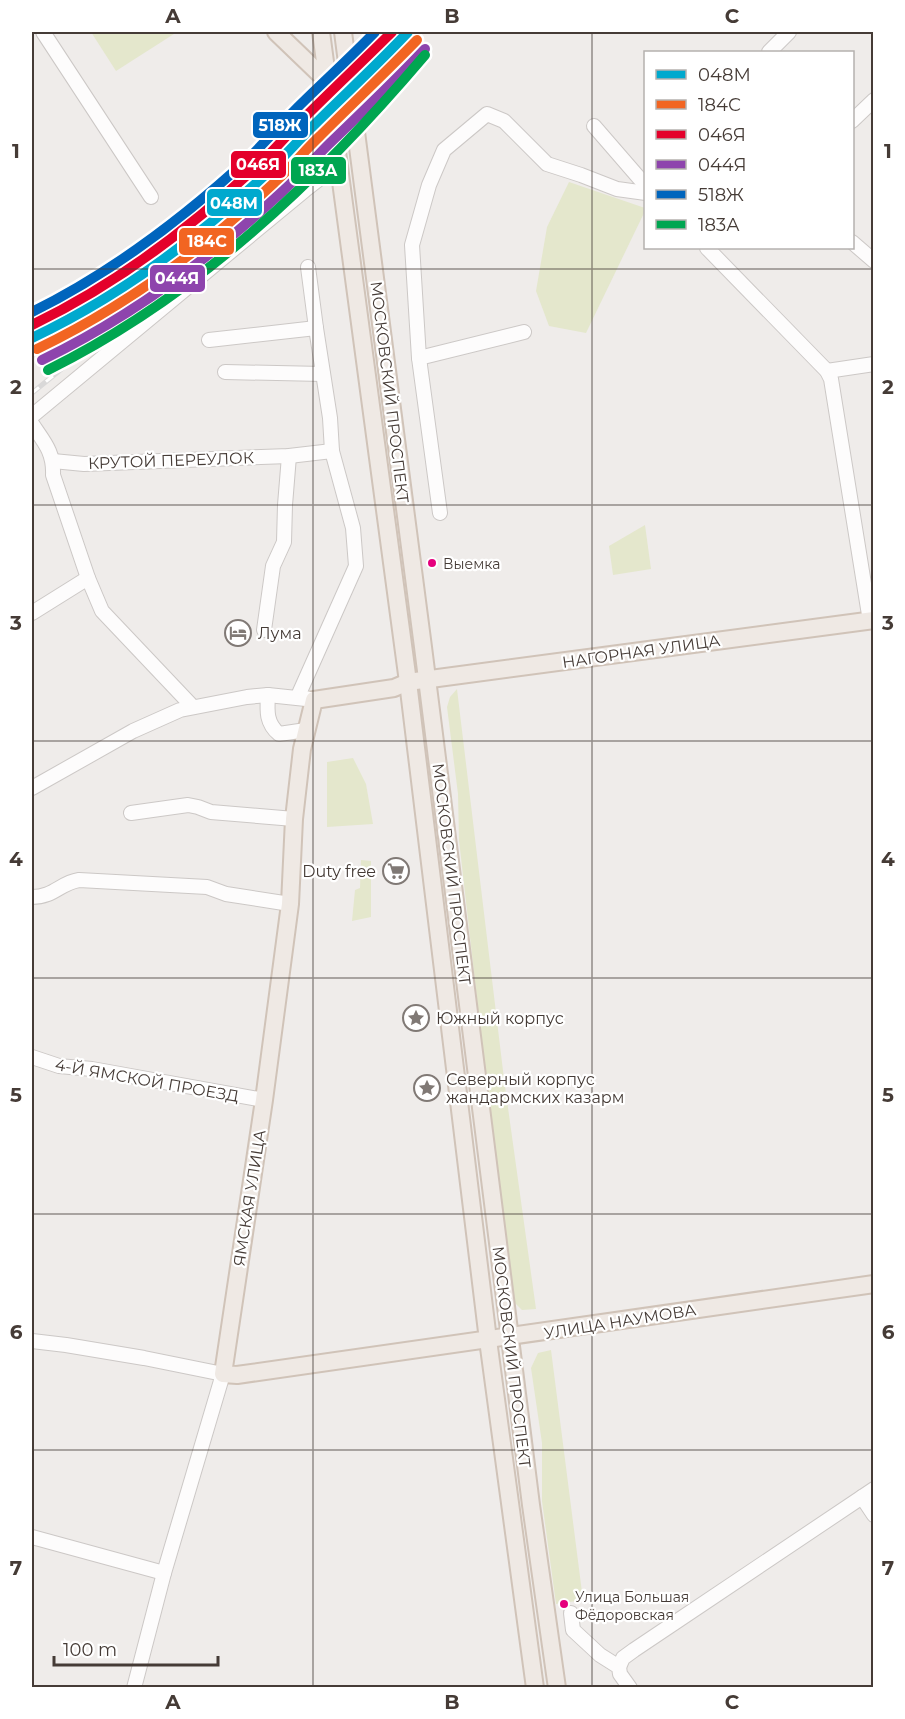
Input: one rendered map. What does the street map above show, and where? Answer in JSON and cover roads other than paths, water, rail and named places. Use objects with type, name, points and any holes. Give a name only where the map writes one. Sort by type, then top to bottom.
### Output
[{"type":"main road","points":[[276,32],[322,76]]},
{"type":"main road","name":"МОСКОВСКИЙ ПРОСПЕКТ","points":[[313,32],[347,226],[408,682],[488,1340],[536,1688]]},
{"type":"main road","name":"МОСКОВСКИЙ ПРОСПЕКТ","points":[[321,32],[323,134],[347,226]]},
{"type":"main road","name":"МОСКОВСКИЙ ПРОСПЕКТ","points":[[343,32],[557,1688]]},
{"type":"main road","name":"МОСКОВСКИЙ ПРОСПЕКТ","points":[[350,32],[362,100],[365,204]]},
{"type":"main road","name":"НАГОРНАЯ УЛИЦА","points":[[314,700],[394,688],[408,682],[872,620]]},
{"type":"main road","name":"ЯМСКАЯ УЛИЦА","points":[[223,1374],[264,1100],[290,904],[294,819],[302,749],[314,700]]},
{"type":"main road","name":"УЛИЦА НАУМОВА","points":[[223,1374],[237,1376],[873,1284]]},
{"type":"street","points":[[43,32],[151,197]]},
{"type":"street","points":[[770,51],[789,32]]},
{"type":"street","points":[[854,119],[873,100]]},
{"type":"street","points":[[440,513],[419,358],[412,245],[429,185],[444,150],[487,114],[504,121],[547,164],[617,189],[644,194]]},
{"type":"street","points":[[594,126],[644,185]]},
{"type":"street","points":[[32,416],[332,169]]},
{"type":"street","points":[[854,244],[873,261]]},
{"type":"street","points":[[708,249],[827,371],[831,379],[872,620]]},
{"type":"street","points":[[308,267],[330,418],[332,451],[353,528],[356,566],[298,696],[314,700]]},
{"type":"street","points":[[209,340],[316,328]]},
{"type":"street","points":[[419,358],[524,332]]},
{"type":"street","points":[[827,371],[873,364]]},
{"type":"street","points":[[225,372],[323,374]]},
{"type":"street","points":[[32,424],[48,448],[53,461],[53,475],[88,578],[102,611],[193,707]]},
{"type":"street","name":"КРУТОЙ ПЕРЕУЛОК","points":[[53,461],[84,464],[289,456],[332,451]]},
{"type":"street","points":[[264,630],[273,566],[284,542],[289,456]]},
{"type":"street","points":[[32,613],[88,578]]},
{"type":"street","points":[[32,788],[133,731],[180,710],[268,695],[314,700]]},
{"type":"street","points":[[268,695],[268,717],[273,729],[279,734],[306,730]]},
{"type":"street","points":[[131,813],[188,805],[211,812],[294,819]]},
{"type":"street","points":[[32,897],[52,894],[72,881],[78,880],[207,887],[226,894],[290,904]]},
{"type":"street","name":"4-Й ЯМСКОЙ ПРОЕЗД","points":[[32,1057],[59,1066],[92,1069],[264,1100]]},
{"type":"street","points":[[32,1341],[133,1356],[223,1374]]},
{"type":"street","name":"ЯМСКАЯ УЛИЦА","points":[[134,1688],[164,1573],[223,1374]]},
{"type":"street","points":[[630,1688],[620,1674],[619,1667],[623,1658],[634,1650],[868,1493],[873,1515]]},
{"type":"street","points":[[32,1537],[164,1573]]},
{"type":"street","points":[[571,1613],[573,1629],[600,1654],[619,1667]]},
{"type":"railway","points":[[384,58],[415,32]]},
{"type":"railway","points":[[284,168],[375,67]]},
{"type":"railway","points":[[32,393],[170,281],[242,214],[290,162]]},
{"type":"railway","points":[[32,345],[118,302],[207,237]]},
{"type":"railway","points":[[32,320],[49,312]]},
{"type":"place","name":"Выемка","points":[[432,563]]},
{"type":"place","name":"Лума","points":[[238,633]]},
{"type":"place","name":"Duty free","points":[[396,871]]},
{"type":"place","name":"Южный корпус","points":[[416,1018]]},
{"type":"place","name":"Северный корпус жандармских казарм","points":[[427,1088]]},
{"type":"place","name":"Улица Большая Фёдоровская","points":[[564,1604]]}]
